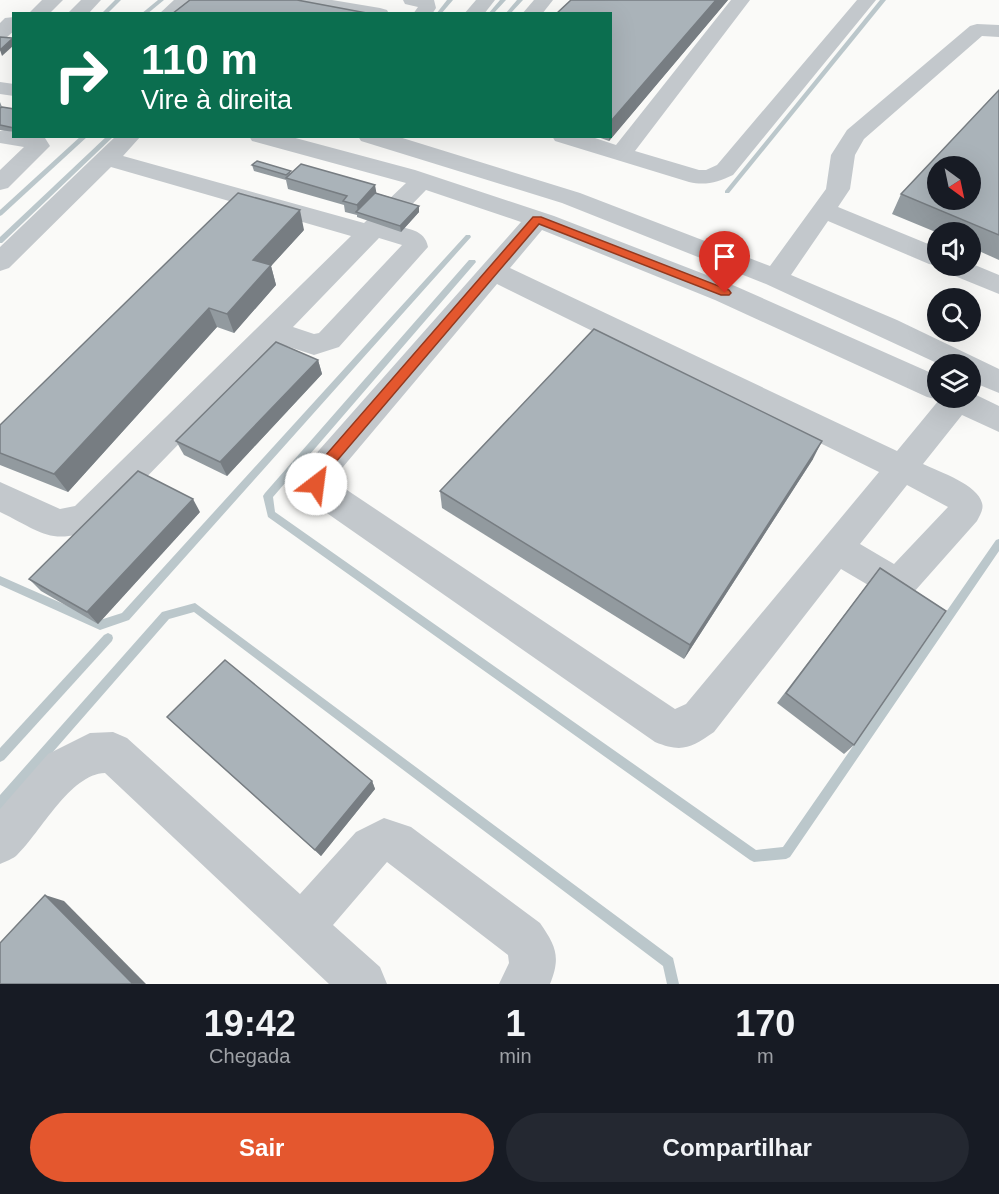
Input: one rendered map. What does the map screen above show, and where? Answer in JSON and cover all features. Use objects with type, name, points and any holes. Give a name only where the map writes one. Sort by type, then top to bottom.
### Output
[{"type":"lane","points":[[39,12],[54,0]]},
{"type":"lane","points":[[78,12],[92,0]]},
{"type":"lane","points":[[171,12],[186,0]]},
{"type":"lane","points":[[300,0],[326,2],[371,12]]},
{"type":"lane","points":[[412,0],[427,4],[424,12]]},
{"type":"lane","points":[[475,12],[486,0]]},
{"type":"lane","points":[[533,12],[544,0]]},
{"type":"lane","points":[[621,153],[741,0]]},
{"type":"lane","points":[[570,138],[697,177],[718,175],[725,170],[867,0]]},
{"type":"lane","points":[[775,278],[838,189],[843,154],[855,135],[977,30],[999,31]]},
{"type":"lane","points":[[0,183],[39,146],[37,143],[5,137]]},
{"type":"lane","points":[[0,262],[128,138]]},
{"type":"lane","points":[[267,138],[422,180],[537,220],[725,293],[927,376]]},
{"type":"lane","points":[[383,138],[410,142],[571,198],[775,278],[942,354]]},
{"type":"lane","points":[[107,159],[372,230],[408,237],[414,241],[414,248],[329,340],[314,345],[272,330]]},
{"type":"lane","points":[[0,496],[57,524],[74,522],[87,516],[422,180]]},
{"type":"lane","points":[[824,210],[927,253]]},
{"type":"lane","points":[[537,220],[316,475],[316,484],[323,492],[669,728],[684,729],[700,718],[902,468],[942,408]]},
{"type":"lane","points":[[493,271],[902,468],[961,498],[966,504],[966,511],[901,580],[893,581],[836,549]]},
{"type":"lane","points":[[978,276],[999,285]]},
{"type":"lane","points":[[981,384],[999,382]]},
{"type":"lane","points":[[981,407],[999,420]]},
{"type":"lane","points":[[0,842],[63,769],[90,753],[113,753],[363,984]]},
{"type":"lane","points":[[301,927],[371,848],[384,840],[396,842],[524,939],[534,954],[531,972],[522,984]]},
{"type":"building","points":[[190,0],[297,0],[361,12],[175,12]]},
{"type":"building","points":[[571,0],[716,0],[612,120],[612,12],[558,12]]},
{"type":"building","points":[[0,37],[12,38],[12,39],[0,50]]},
{"type":"building","points":[[999,90],[999,235],[981,227],[981,222],[968,222],[939,210],[981,210],[981,156],[937,156]]},
{"type":"building","points":[[0,108],[12,109],[12,128],[0,125]]},
{"type":"building","points":[[257,161],[291,171],[286,175],[252,165]]},
{"type":"building","points":[[301,164],[375,185],[357,205],[343,201],[347,196],[286,178]]},
{"type":"building","points":[[927,166],[927,205],[901,194]]},
{"type":"building","points":[[238,193],[300,210],[253,260],[271,265],[227,314],[209,308],[54,474],[0,453],[0,425]]},
{"type":"building","points":[[375,193],[419,206],[400,226],[356,212]]},
{"type":"building","points":[[594,329],[822,441],[690,645],[440,491]]},
{"type":"building","points":[[276,342],[318,360],[220,462],[176,441]]},
{"type":"building","points":[[138,471],[193,499],[87,612],[29,579]]},
{"type":"building","points":[[880,568],[946,611],[854,745],[786,693]]},
{"type":"building","points":[[225,660],[372,781],[315,850],[167,717]]},
{"type":"building","points":[[45,895],[133,984],[0,984],[0,943]]},
{"type":"waterway","points":[[105,12],[118,0]]},
{"type":"waterway","points":[[146,12],[161,0]]},
{"type":"waterway","points":[[440,12],[450,0]]},
{"type":"waterway","points":[[492,12],[503,0]]},
{"type":"waterway","points":[[509,12],[520,0]]},
{"type":"waterway","points":[[727,192],[883,0]]},
{"type":"waterway","points":[[0,214],[83,138]]},
{"type":"waterway","points":[[0,241],[109,138]]},
{"type":"waterway","points":[[0,580],[100,625],[125,617],[468,237]]},
{"type":"waterway","points":[[472,262],[268,496],[271,514],[754,856],[786,853],[999,543]]},
{"type":"waterway","points":[[0,804],[166,615],[195,607],[669,962],[673,984]]},
{"type":"waterway","points":[[0,756],[108,638]]},
{"type":"route","points":[[316,484],[316,475],[537,220],[725,293]]}]
